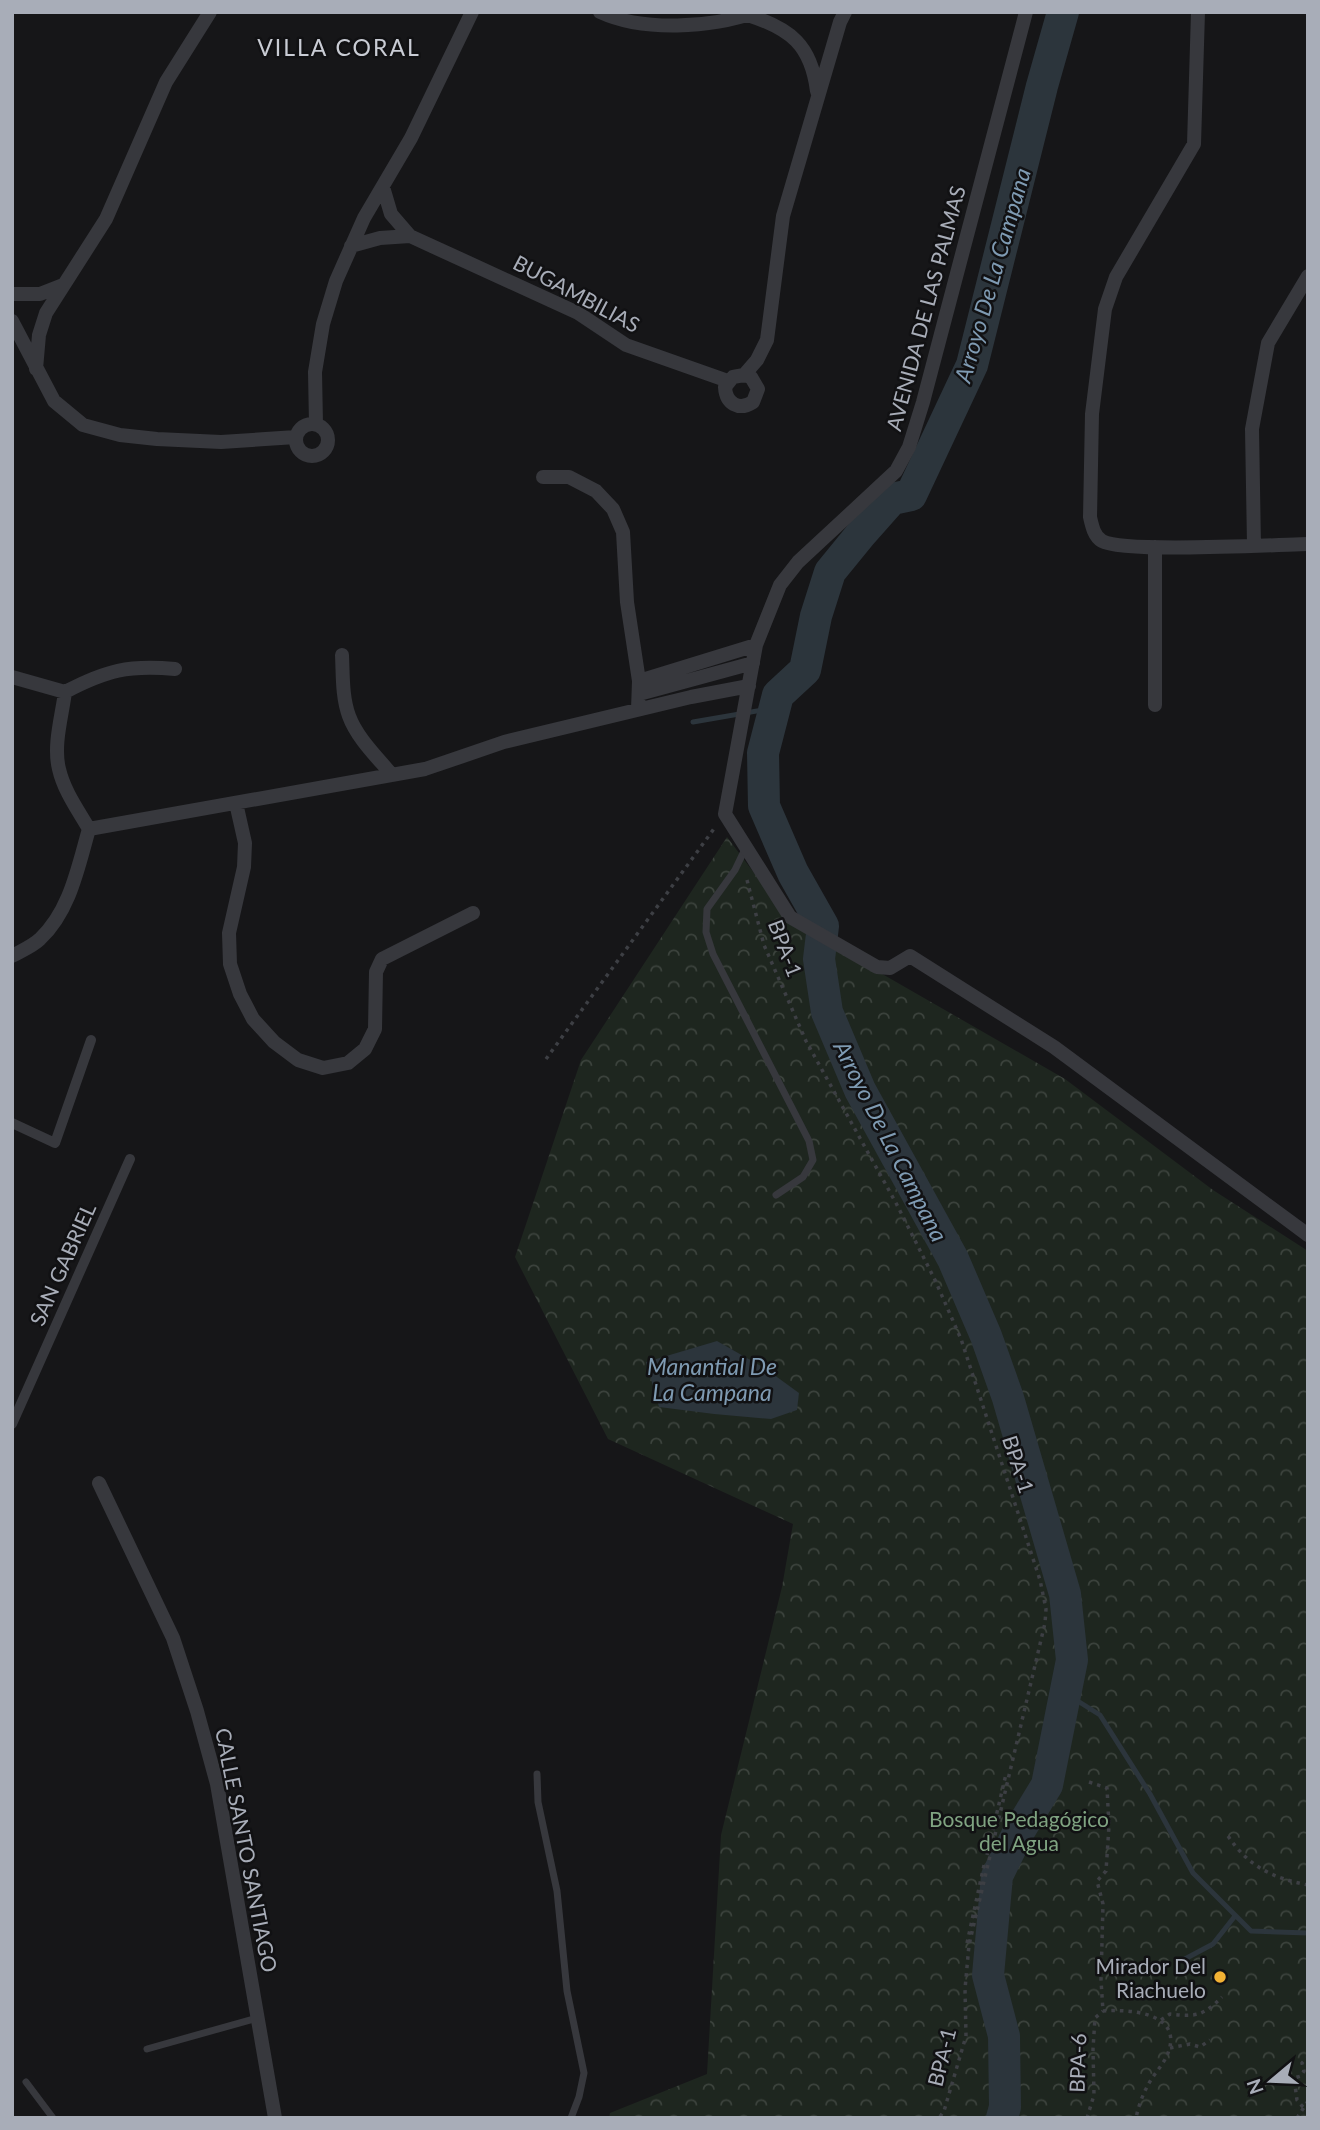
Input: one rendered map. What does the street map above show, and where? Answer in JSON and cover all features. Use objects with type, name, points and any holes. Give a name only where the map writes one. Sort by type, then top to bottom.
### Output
[{"type":"street","points":[[36,369],[41,324],[106,219],[166,82],[210,12]]},
{"type":"street","points":[[316,424],[315,372],[323,324],[336,281],[364,218],[411,138],[472,12]]},
{"type":"street","points":[[600,12],[630,21],[659,25],[721,21],[752,14],[797,40],[810,60],[818,96]]},
{"type":"street","points":[[744,375],[757,360],[767,340],[783,216],[845,12]]},
{"type":"street","name":"AVENIDA DE LAS PALMAS","points":[[742,854],[725,814],[756,645],[780,585],[798,562],[896,471],[909,447],[1026,12]]},
{"type":"street","points":[[1198,12],[1194,144],[1116,278],[1105,309],[1092,414],[1090,517],[1093,531],[1101,540],[1114,545],[1155,547],[1308,544]]},
{"type":"street","name":"BUGAMBILIAS","points":[[383,187],[391,214],[410,236],[578,313],[626,345],[728,381]]},
{"type":"street","points":[[351,246],[380,238],[410,236]]},
{"type":"street","points":[[1254,545],[1252,429],[1268,343],[1308,276]]},
{"type":"street","points":[[12,294],[40,294],[63,285]]},
{"type":"street","points":[[12,321],[54,401],[83,425],[120,435],[220,442],[296,437]]},
{"type":"street","points":[[738,374],[744,375],[751,377],[758,389],[753,402],[741,407],[729,401],[725,387],[728,381],[738,374]]},
{"type":"street","points":[[316,424],[327,432],[327,446],[317,455],[311,456],[299,450],[296,437],[303,426],[316,424]]},
{"type":"street","points":[[543,477],[569,477],[596,491],[613,509],[618,520],[623,532],[627,602],[639,695]]},
{"type":"street","points":[[1155,547],[1155,705]]},
{"type":"street","points":[[639,695],[756,645]]},
{"type":"street","points":[[342,655],[344,698],[349,718],[392,775]]},
{"type":"street","points":[[89,829],[425,769],[639,695],[753,663]]},
{"type":"street","points":[[12,677],[65,692],[95,676],[119,670],[152,667],[175,669]]},
{"type":"street","points":[[639,695],[749,686]]},
{"type":"street","points":[[12,957],[39,940],[57,919],[68,898],[89,829],[63,783],[58,766],[65,692]]},
{"type":"street","points":[[236,803],[245,843],[244,867],[229,933],[230,964],[240,994],[253,1019],[274,1042],[298,1060],[324,1068],[348,1063],[365,1049],[375,1029],[376,972],[382,959],[473,913]]},
{"type":"street","points":[[742,854],[790,918],[877,967],[890,968],[910,956],[1054,1047],[1308,1235]]},
{"type":"street","points":[[12,1123],[55,1143],[91,1040]]},
{"type":"street","name":"SAN GABRIEL","points":[[12,1424],[130,1159]]},
{"type":"street","name":"CALLE SANTO SANTIAGO","points":[[99,1483],[173,1638],[197,1711],[217,1784],[275,2118]]},
{"type":"lane","points":[[742,854],[736,870],[707,909],[706,932],[713,954],[809,1141],[813,1160],[803,1177],[776,1195]]},
{"type":"lane","points":[[537,1774],[538,1802],[557,1891],[567,1991],[584,2073],[571,2118]]},
{"type":"lane","points":[[147,2049],[257,2018]]},
{"type":"lane","points":[[26,2082],[53,2118]]},
{"type":"path","points":[[546,1059],[706,839]]},
{"type":"path","points":[[742,854],[762,945],[805,1040],[897,1208],[960,1340],[1045,1610],[967,1942],[963,1987],[964,2034],[939,2118]]},
{"type":"path","points":[[1089,1782],[1107,1788],[1109,1826],[1106,1871],[1097,1881],[1103,1905],[1103,2011],[1119,2010],[1146,2014],[1161,2020],[1170,2034],[1170,2048],[1146,2088],[1136,2118]]},
{"type":"path","points":[[1228,1836],[1240,1853],[1255,1865],[1283,1880],[1308,1885]]},
{"type":"path","points":[[1161,2020],[1170,2014],[1188,2016],[1207,2012],[1222,1997]]},
{"type":"path","name":"BPA-6","points":[[1087,2118],[1094,2095],[1095,2018],[1103,2011]]},
{"type":"path","points":[[1170,2048],[1189,2044],[1200,2048],[1210,2040]]},
{"type":"path","points":[[1303,2107],[1297,2100],[1294,2078],[1301,2076],[1304,2071],[1302,2063],[1308,2057]]},
{"type":"path","points":[[1297,2118],[1308,2101]]},
{"type":"green space","name":"Bosque Pedagógico del Agua","points":[[727,837],[790,921],[1065,1079],[1213,1190],[1308,1251],[1308,2118],[609,2118],[610,2113],[707,2074],[721,1835],[782,1587],[793,1524],[608,1439],[515,1257],[581,1060]]},
{"type":"water","name":"Manantial De La Campana","points":[[717,1341],[766,1369],[799,1393],[797,1410],[771,1419],[659,1407],[646,1362]]},
{"type":"waterway","name":"Arroyo De La Campana","points":[[1002,2118],[1005,2107],[1004,2036],[988,1975],[997,1876],[1018,1833],[1047,1785],[1072,1660],[1065,1594],[1008,1398],[986,1336],[953,1259],[860,1090],[827,1012],[819,959],[823,926],[793,873],[764,806],[763,753],[778,695],[805,670],[816,616],[830,572],[892,499],[911,495],[972,365],[1063,12]]},
{"type":"waterway","points":[[693,722],[774,708]]},
{"type":"waterway","points":[[1065,1693],[1100,1715],[1150,1794],[1193,1873],[1251,1931],[1308,1933]]},
{"type":"waterway","points":[[1183,1960],[1213,1944],[1235,1916]]},
{"type":"place","name":"Mirador Del Riachuelo","points":[[1220,1977]]},
{"type":"district","name":"VILLA CORAL","points":[[339,47]]}]
